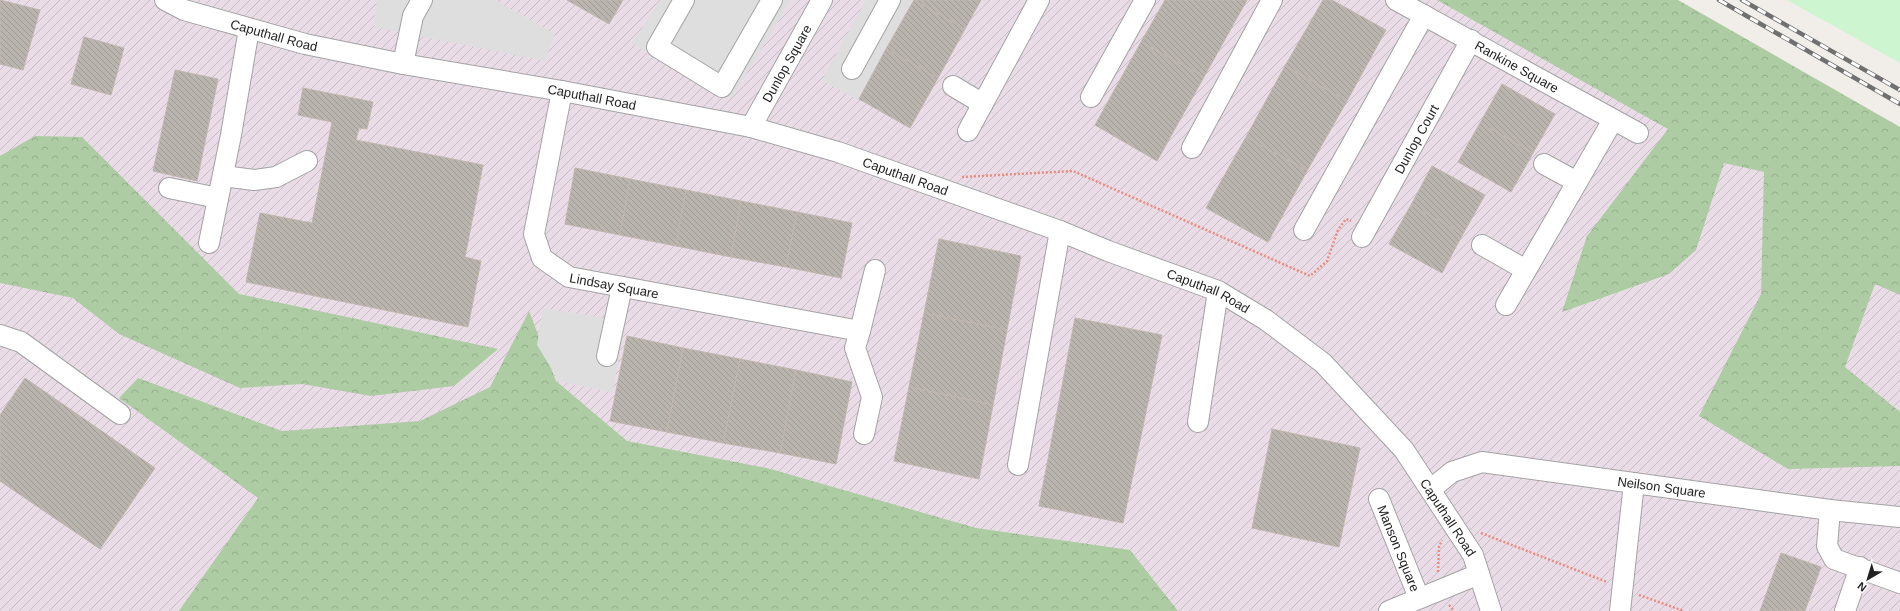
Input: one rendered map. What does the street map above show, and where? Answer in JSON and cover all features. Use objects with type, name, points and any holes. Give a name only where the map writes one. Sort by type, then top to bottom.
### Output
[{"type":"street","name":"Caputhall Road","points":[[165,0],[184,10],[304,44],[402,64],[562,91],[751,127],[838,152],[1060,231],[1218,291],[1266,320],[1323,363],[1404,450],[1431,489],[1473,556],[1491,611]]},
{"type":"street","points":[[402,64],[413,16],[422,0]]},
{"type":"street","points":[[684,0],[657,48],[722,87],[772,0]]},
{"type":"street","name":"Dunlop Square","points":[[751,127],[822,0]]},
{"type":"street","points":[[852,69],[890,0]]},
{"type":"street","points":[[1091,97],[1144,0]]},
{"type":"street","points":[[1192,148],[1272,0]]},
{"type":"street","name":"Rankine Square","points":[[1396,0],[1638,133]]},
{"type":"street","points":[[968,131],[1036,1]]},
{"type":"street","points":[[1304,230],[1424,15]]},
{"type":"street","points":[[209,243],[231,135],[249,29]]},
{"type":"street","name":"Dunlop Court","points":[[1365,232],[1471,40]]},
{"type":"street","points":[[953,86],[983,104]]},
{"type":"street","name":"Lindsay Square","points":[[562,91],[534,234],[542,258],[569,277],[860,332]]},
{"type":"street","points":[[1506,305],[1613,120]]},
{"type":"street","points":[[223,176],[254,180],[276,177],[307,161]]},
{"type":"street","points":[[1544,164],[1577,182]]},
{"type":"street","points":[[169,188],[218,198]]},
{"type":"street","points":[[1018,465],[1060,231]]},
{"type":"street","points":[[1482,245],[1526,270]]},
{"type":"street","points":[[864,434],[872,397],[855,348],[875,270]]},
{"type":"street","points":[[607,356],[622,287]]},
{"type":"street","points":[[1198,422],[1218,291]]},
{"type":"street","points":[[0,335],[21,342],[120,414]]},
{"type":"street","name":"Neilson Square","points":[[1431,489],[1452,472],[1482,462],[1830,510],[1900,517]]},
{"type":"street","points":[[1620,611],[1634,483]]},
{"type":"street","name":"Manson Square","points":[[1379,499],[1419,598]]},
{"type":"street","points":[[1830,510],[1827,546],[1834,559],[1860,567],[1900,583]]},
{"type":"street","points":[[1845,611],[1860,567]]},
{"type":"street","name":"Manson Square","points":[[1389,611],[1479,574]]},
{"type":"path","points":[[959,177],[1073,171],[1310,276],[1327,261],[1338,230],[1346,219],[1365,232]]},
{"type":"path","points":[[1454,611],[1437,591],[1439,547],[1452,522],[1622,589],[1684,611]]},
{"type":"shaded area","points":[[0,0],[1453,0],[1900,233],[1900,611],[0,611]]},
{"type":"shaded area","points":[[378,0],[495,0],[555,34],[545,61],[374,27],[375,7]]},
{"type":"shaded area","points":[[660,0],[791,0],[732,98],[632,44]]},
{"type":"shaded area","points":[[866,0],[913,0],[858,100],[822,80]]},
{"type":"shaded area","points":[[543,308],[626,322],[612,393],[559,381],[537,345]]},
{"type":"green space","points":[[1437,0],[1678,0],[1900,127],[1900,295],[1875,284],[1845,367],[1900,412],[1900,466],[1788,469],[1699,416],[1761,294],[1764,172],[1724,163],[1696,250],[1669,274],[1562,312],[1587,236],[1668,129]]},
{"type":"green space","points":[[1787,0],[1900,0],[1900,63]]},
{"type":"green space","points":[[35,136],[82,137],[239,294],[498,349],[454,386],[371,396],[302,384],[240,388],[119,334],[73,298],[0,283],[0,156]]},
{"type":"green space","points":[[529,311],[556,381],[627,441],[767,468],[976,528],[1130,550],[1178,611],[179,611],[258,498],[119,398],[138,378],[282,431],[420,421],[490,387]]},
{"type":"building","points":[[0,0],[40,10],[23,70],[0,64]]},
{"type":"building","points":[[567,0],[623,0],[609,24]]},
{"type":"building","points":[[914,0],[965,29],[938,78],[886,49]]},
{"type":"building","points":[[914,0],[981,0],[965,29]]},
{"type":"building","points":[[1165,0],[1247,0],[1204,77],[1141,42]]},
{"type":"building","points":[[1323,0],[1332,0],[1386,30],[1347,101],[1285,66]]},
{"type":"building","points":[[84,37],[124,48],[111,95],[71,84]]},
{"type":"building","points":[[1141,42],[1204,77],[1157,161],[1095,125]]},
{"type":"building","points":[[886,49],[938,78],[910,128],[859,99]]},
{"type":"building","points":[[1285,66],[1347,101],[1307,171],[1246,137]]},
{"type":"building","points":[[175,70],[218,79],[197,181],[153,171]]},
{"type":"building","points":[[1502,84],[1555,114],[1533,153],[1480,123]]},
{"type":"building","points":[[303,88],[373,102],[367,129],[359,128],[356,140],[483,165],[465,257],[481,261],[468,327],[246,282],[260,213],[312,223],[332,122],[298,115]]},
{"type":"building","points":[[1480,123],[1533,153],[1511,192],[1458,162]]},
{"type":"building","points":[[1246,137],[1307,171],[1268,242],[1206,208]]},
{"type":"building","points":[[1432,166],[1485,195],[1463,234],[1411,205]]},
{"type":"building","points":[[575,168],[630,179],[620,235],[565,224]]},
{"type":"building","points":[[630,179],[686,190],[676,246],[620,235]]},
{"type":"building","points":[[686,190],[741,201],[731,257],[676,246]]},
{"type":"building","points":[[741,201],[797,212],[786,267],[731,257]]},
{"type":"building","points":[[1411,205],[1463,234],[1442,273],[1389,244]]},
{"type":"building","points":[[797,212],[852,223],[841,278],[786,267]]},
{"type":"building","points":[[939,239],[1021,256],[1007,330],[924,313]]},
{"type":"building","points":[[924,313],[1007,330],[993,405],[909,387]]},
{"type":"building","points":[[1075,318],[1162,335],[1123,523],[1039,506]]},
{"type":"building","points":[[627,336],[683,348],[667,432],[610,421]]},
{"type":"building","points":[[683,348],[740,359],[723,443],[667,432]]},
{"type":"building","points":[[740,359],[796,370],[780,453],[723,443]]},
{"type":"building","points":[[796,370],[852,382],[836,464],[780,453]]},
{"type":"building","points":[[25,378],[155,468],[100,549],[0,481],[0,415]]},
{"type":"building","points":[[909,387],[993,405],[979,479],[894,461]]},
{"type":"building","points":[[1272,429],[1360,448],[1339,547],[1252,528]]},
{"type":"building","points":[[1781,553],[1821,567],[1805,611],[1760,611]]},
{"type":"railway","points":[[1719,0],[1900,104]]},
{"type":"railway","points":[[1742,0],[1900,90]]}]
